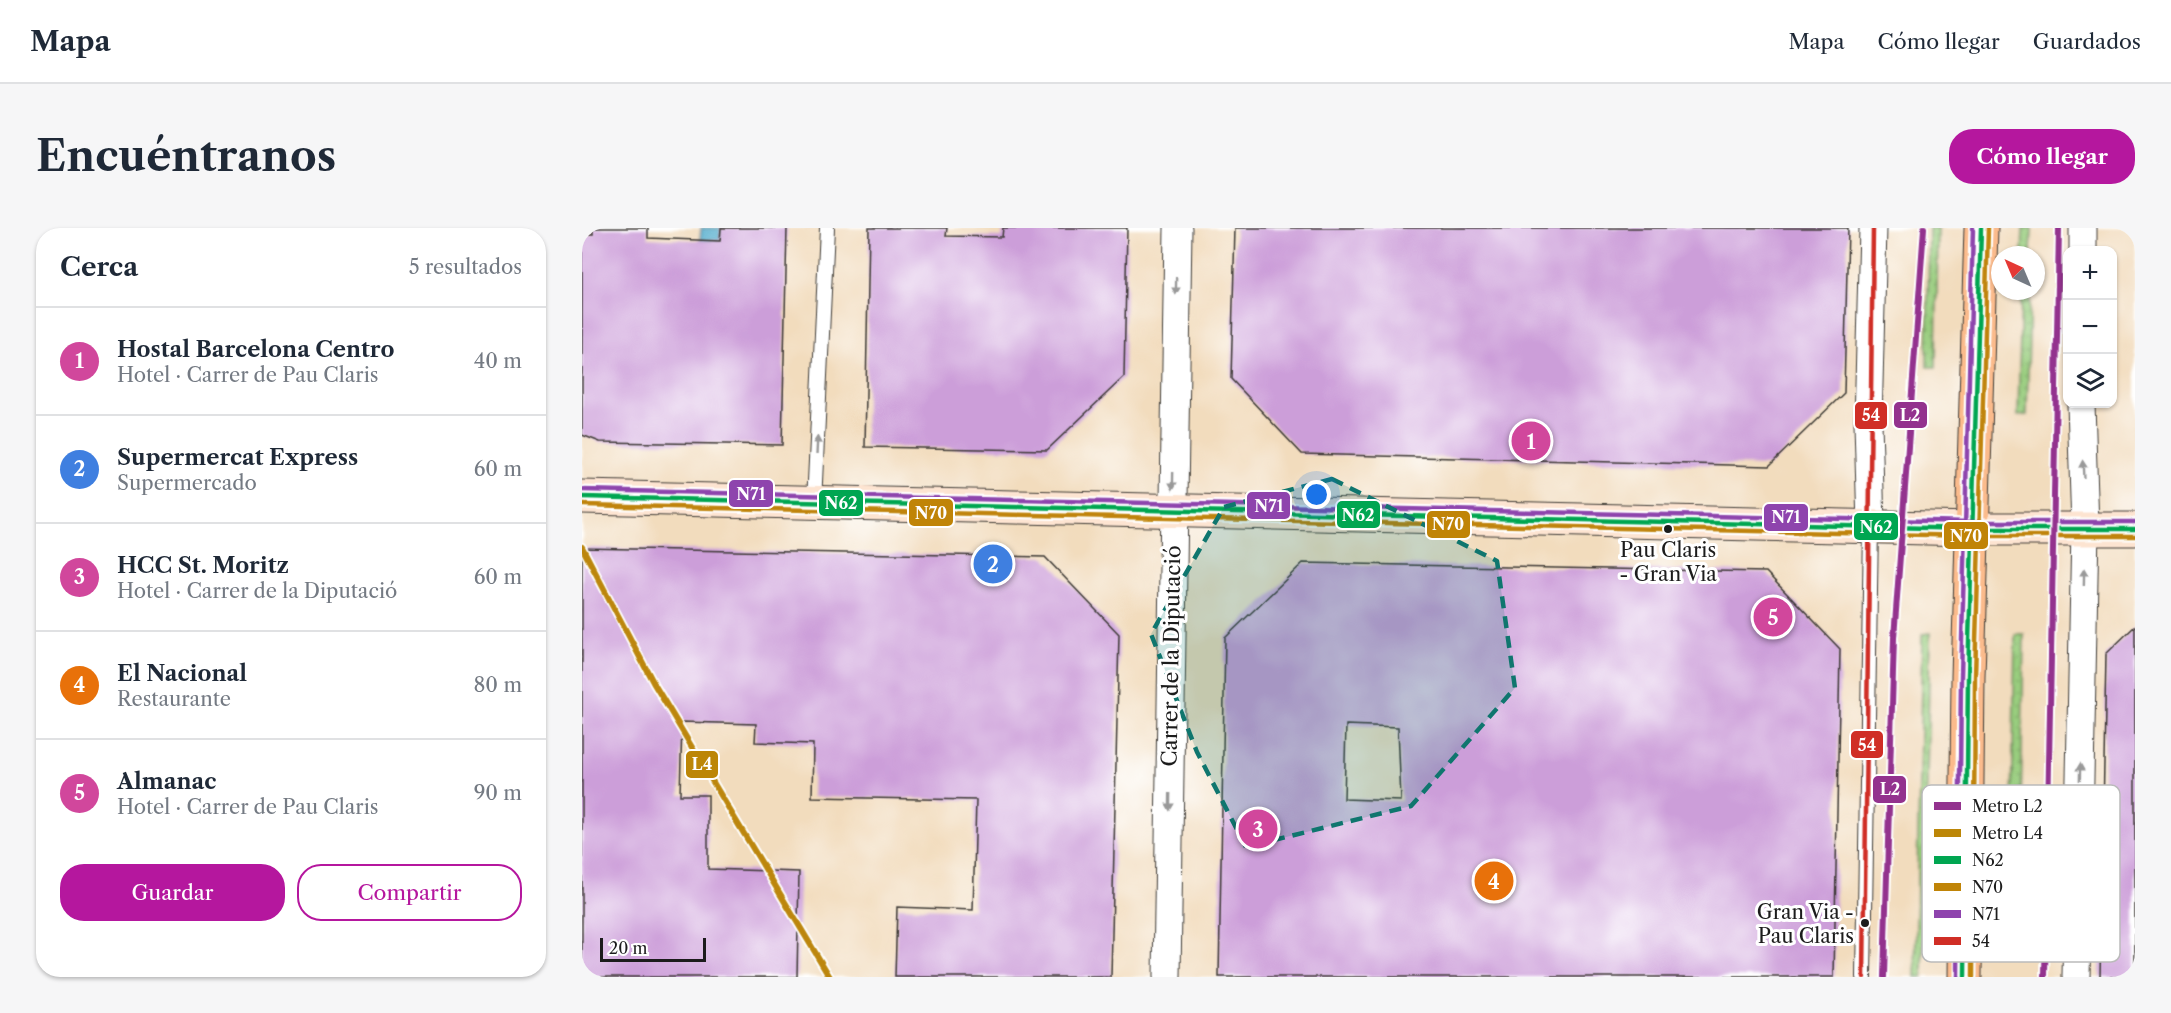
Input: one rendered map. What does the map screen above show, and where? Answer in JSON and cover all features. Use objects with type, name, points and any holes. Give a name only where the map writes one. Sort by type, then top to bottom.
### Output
[{"type":"main road","points":[[1968,785],[1972,529],[1981,228]]},
{"type":"main road","points":[[582,497],[1972,529],[2135,529]]},
{"type":"main road","points":[[1965,962],[1965,977]]},
{"type":"street","name":"Carrer de la Diputació","points":[[1167,977],[1178,228]]},
{"type":"street","points":[[1871,526],[1868,423],[1873,228]]},
{"type":"street","points":[[2083,228],[2083,246]]},
{"type":"street","points":[[2080,785],[2085,528],[2081,408]]},
{"type":"street","points":[[2076,962],[2076,977]]},
{"type":"lane","points":[[814,503],[827,228]]},
{"type":"lane","points":[[1864,977],[1871,526]]},
{"type":"highlighted area","points":[[1332,479],[1497,561],[1515,688],[1411,806],[1246,847],[1197,752],[1151,634],[1224,507]]},
{"type":"green space","points":[[1929,228],[1938,228],[1936,367],[1927,367]]},
{"type":"green space","points":[[2023,228],[2032,228],[2031,246],[2022,246]]},
{"type":"green space","points":[[2021,300],[2030,300],[2027,415],[2018,416]]},
{"type":"green space","points":[[1930,633],[1927,785],[1922,785],[1923,977],[1915,977],[1922,634]]},
{"type":"green space","points":[[2015,634],[2024,634],[2021,785],[2012,785]]},
{"type":"water","points":[[701,228],[721,228],[720,241],[700,240]]},
{"type":"building","points":[[593,228],[648,228],[648,238],[720,241],[721,228],[787,228],[782,445],[600,442],[582,435],[582,234],[593,234]]},
{"type":"building","points":[[869,228],[947,228],[946,236],[1002,237],[1003,228],[1127,228],[1124,377],[1047,450],[865,447]]},
{"type":"building","points":[[1235,228],[1848,228],[1844,393],[1769,466],[1302,454],[1231,379]]},
{"type":"building","points":[[582,548],[1045,557],[1119,634],[1111,977],[895,977],[897,907],[973,910],[976,800],[812,797],[813,744],[755,742],[756,724],[682,722],[680,795],[708,795],[708,869],[799,872],[797,977],[582,977]]},
{"type":"building","points":[[1303,563],[1766,572],[1840,649],[1834,977],[1219,977],[1225,638]],"holes":[[[1346,725],[1398,727],[1401,801],[1344,799]]]},
{"type":"building","points":[[2135,626],[2135,977],[2100,977],[2100,962],[2120,962],[2120,785],[2104,785],[2106,654]]},
{"type":"metro line","name":"L2","points":[[1884,977],[1894,638],[1924,228]]},
{"type":"metro line","name":"L2","points":[[2049,785],[2059,228]]},
{"type":"metro line","name":"L4","points":[[582,547],[654,684],[830,977]]},
{"type":"metro line","name":"L2","points":[[2045,962],[2045,977]]},
{"type":"transit line","name":"54","points":[[1864,977],[1873,228]]},
{"type":"transit line","name":"N71","points":[[1960,785],[1973,228]]},
{"type":"transit line","name":"N62","points":[[1967,785],[1981,228]]},
{"type":"transit line","name":"N70","points":[[1974,785],[1975,677],[1988,228]]},
{"type":"transit line","name":"N71","points":[[582,490],[1972,522],[2135,522]]},
{"type":"transit line","name":"N62","points":[[582,497],[1972,529],[2135,529]]},
{"type":"transit line","name":"N70","points":[[582,505],[1972,536],[2135,536]]},
{"type":"transit line","name":"N71","points":[[1958,962],[1958,977]]},
{"type":"transit line","name":"N62","points":[[1965,962],[1965,977]]},
{"type":"transit line","name":"N70","points":[[1973,962],[1973,977]]},
{"type":"place","name":"Hostal Barcelona Centro","points":[[1531,441]]},
{"type":"place","name":"Pau Claris - Gran Via","points":[[1668,529]]},
{"type":"place","name":"Supermercat Express","points":[[993,564]]},
{"type":"place","name":"Almanac","points":[[1773,617]]},
{"type":"place","name":"HCC St. Moritz","points":[[1258,829]]},
{"type":"place","name":"El Nacional","points":[[1494,881]]},
{"type":"place","name":"Gran Via - Pau Claris","points":[[1865,923]]}]
